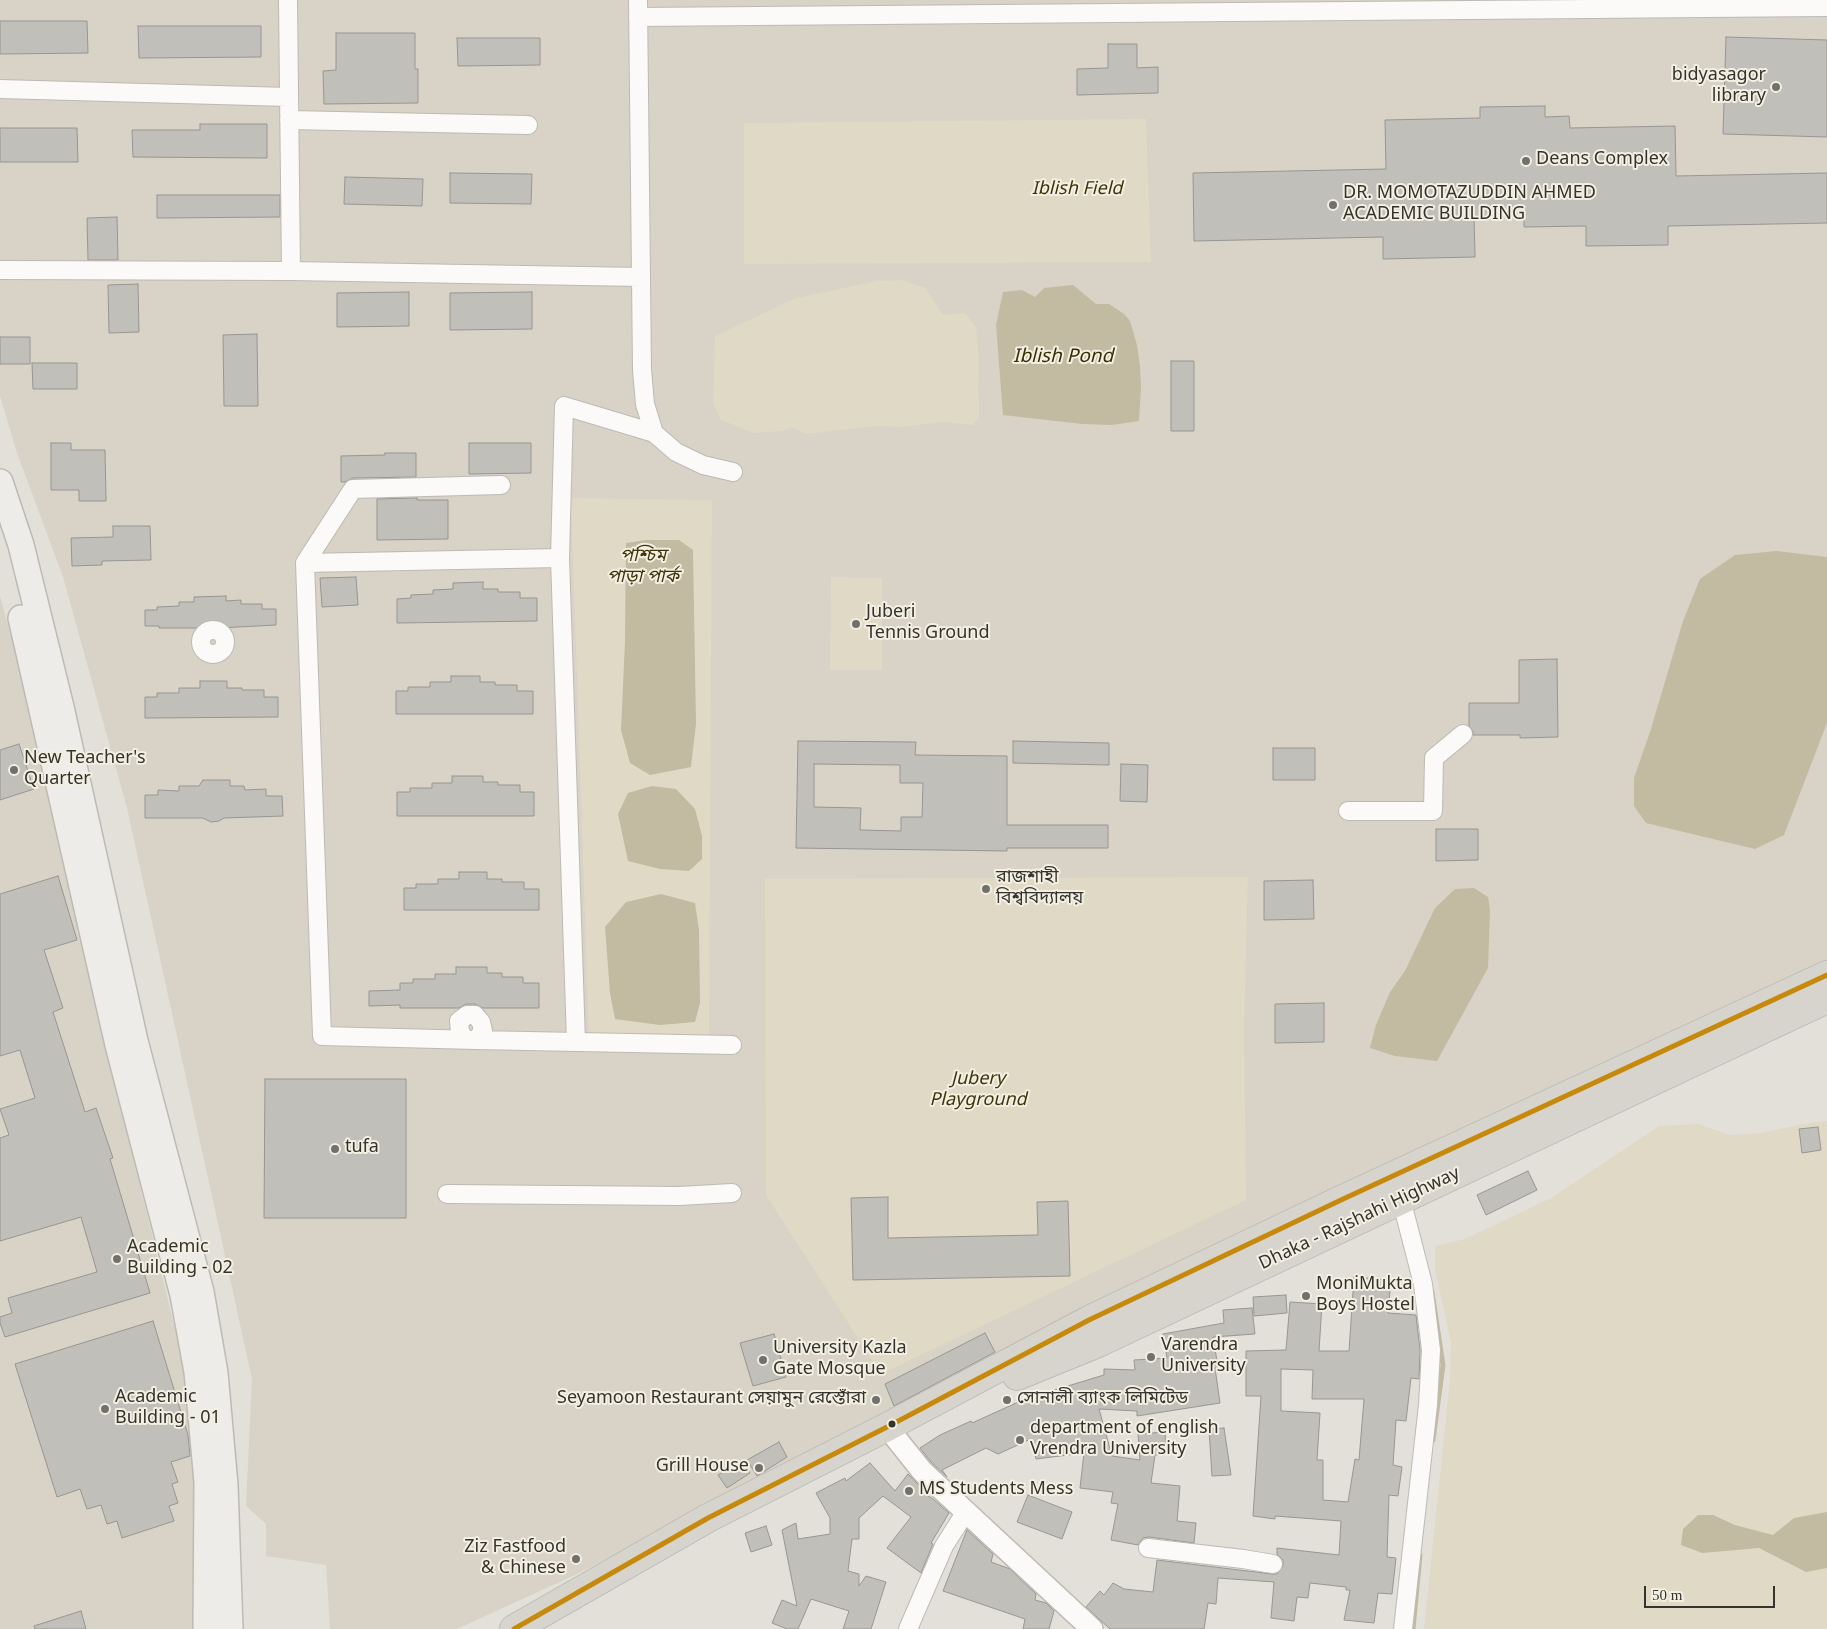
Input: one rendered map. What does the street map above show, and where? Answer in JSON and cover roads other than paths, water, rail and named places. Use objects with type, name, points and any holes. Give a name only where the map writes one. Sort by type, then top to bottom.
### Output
[{"type":"highway","name":"Dhaka - Rajshahi Highway","points":[[1398,1188],[1827,974]]},
{"type":"highway","name":"Dhaka - Rajshahi Highway","points":[[528,1626],[708,1518],[888,1427],[1089,1320],[1398,1188],[1827,999]]},
{"type":"main road","points":[[0,482],[20,545],[61,707],[135,1041],[201,1292],[215,1374],[225,1485],[230,1629]]},
{"type":"main road","points":[[0,535],[40,698],[118,1045],[183,1295],[197,1372],[207,1482],[206,1629]]},
{"type":"street","points":[[288,0],[292,272]]},
{"type":"street","points":[[654,433],[645,404],[642,370],[638,9],[1450,5],[1827,7]]},
{"type":"street","points":[[0,89],[289,97]]},
{"type":"street","points":[[289,120],[528,125]]},
{"type":"street","points":[[0,270],[641,277]]},
{"type":"street","points":[[576,1042],[560,558],[564,406],[654,433],[676,452],[702,465],[734,472]]},
{"type":"street","points":[[501,485],[353,489],[305,563],[322,1036],[732,1045]]},
{"type":"street","points":[[305,563],[560,558]]},
{"type":"street","points":[[1348,810],[1433,811],[1434,758],[1463,734]]},
{"type":"street","points":[[1398,1188],[1424,1284],[1431,1350],[1428,1405],[1403,1629]]},
{"type":"street","points":[[447,1194],[679,1196],[732,1193]]},
{"type":"street","points":[[888,1427],[922,1471],[1092,1629]]},
{"type":"street","points":[[908,1629],[944,1546],[965,1513]]},
{"type":"street","points":[[1148,1548],[1243,1558],[1274,1564]]},
{"type":"water","name":"Iblish Pond","points":[[1073,285],[1096,304],[1109,304],[1124,314],[1130,321],[1137,345],[1140,366],[1139,421],[1112,425],[1082,424],[1003,415],[996,325],[1003,292],[1022,290],[1035,297],[1044,288]]},
{"type":"water","points":[[646,540],[679,540],[693,550],[696,724],[691,767],[650,775],[630,763],[621,730],[625,641],[626,543]]},
{"type":"water","points":[[1777,551],[1827,557],[1827,723],[1784,835],[1755,849],[1646,823],[1634,806],[1634,778],[1650,732],[1683,621],[1700,579],[1735,555]]},
{"type":"water","points":[[652,786],[676,789],[695,809],[702,836],[702,859],[689,871],[660,869],[628,861],[618,814],[628,793]]},
{"type":"water","points":[[1474,888],[1488,897],[1490,910],[1488,968],[1437,1061],[1395,1056],[1370,1048],[1376,1025],[1390,992],[1405,971],[1435,908],[1455,889]]},
{"type":"water","points":[[661,894],[695,903],[699,930],[700,1003],[695,1022],[660,1025],[615,1019],[610,993],[605,927],[626,902]]},
{"type":"water","points":[[1827,1512],[1827,1568],[1806,1572],[1759,1548],[1702,1553],[1681,1545],[1683,1529],[1698,1515],[1713,1515],[1735,1525],[1773,1535],[1794,1518]]},
{"type":"waterway","points":[[1432,1292],[1443,1365],[1433,1440]]},
{"type":"waterway","points":[[1413,1629],[1420,1555]]},
{"type":"place","name":"bidyasagor library","points":[[1776,87]]},
{"type":"place","name":"Deans Complex","points":[[1526,161]]},
{"type":"place","name":"DR. MOMOTAZUDDIN AHMED ACADEMIC BUILDING","points":[[1333,205]]},
{"type":"place","name":"Juberi Tennis Ground","points":[[856,624]]},
{"type":"place","name":"New Teacher's Quarter","points":[[14,770]]},
{"type":"place","name":"রাজশাহী বিশ্ববিদ্যালয়","points":[[986,889]]},
{"type":"place","name":"tufa","points":[[335,1149]]},
{"type":"place","name":"Academic Building - 02","points":[[117,1259]]},
{"type":"place","name":"MoniMukta Boys Hostel","points":[[1306,1296]]},
{"type":"place","name":"Varendra University","points":[[1151,1357]]},
{"type":"place","name":"University Kazla Gate Mosque","points":[[763,1360]]},
{"type":"place","name":"Seyamoon Restaurant সেয়ামুন রেস্তোঁরা","points":[[876,1400]]},
{"type":"place","name":"সোনালী ব্যাংক লিমিটেড","points":[[1007,1400]]},
{"type":"place","name":"Academic Building - 01","points":[[105,1409]]},
{"type":"place","name":"department of english Vrendra University","points":[[1020,1440]]},
{"type":"place","name":"Grill House","points":[[759,1468]]},
{"type":"place","name":"MS Students Mess","points":[[909,1491]]},
{"type":"place","name":"Ziz Fastfood & Chinese","points":[[576,1559]]},
{"type":"park label","name":"Iblish Field","points":[[1077,191]]},
{"type":"park label","name":"পশ্চিম পাড়া পার্ক","points":[[643,568]]},
{"type":"park label","name":"Jubery Playground","points":[[978,1091]]}]
